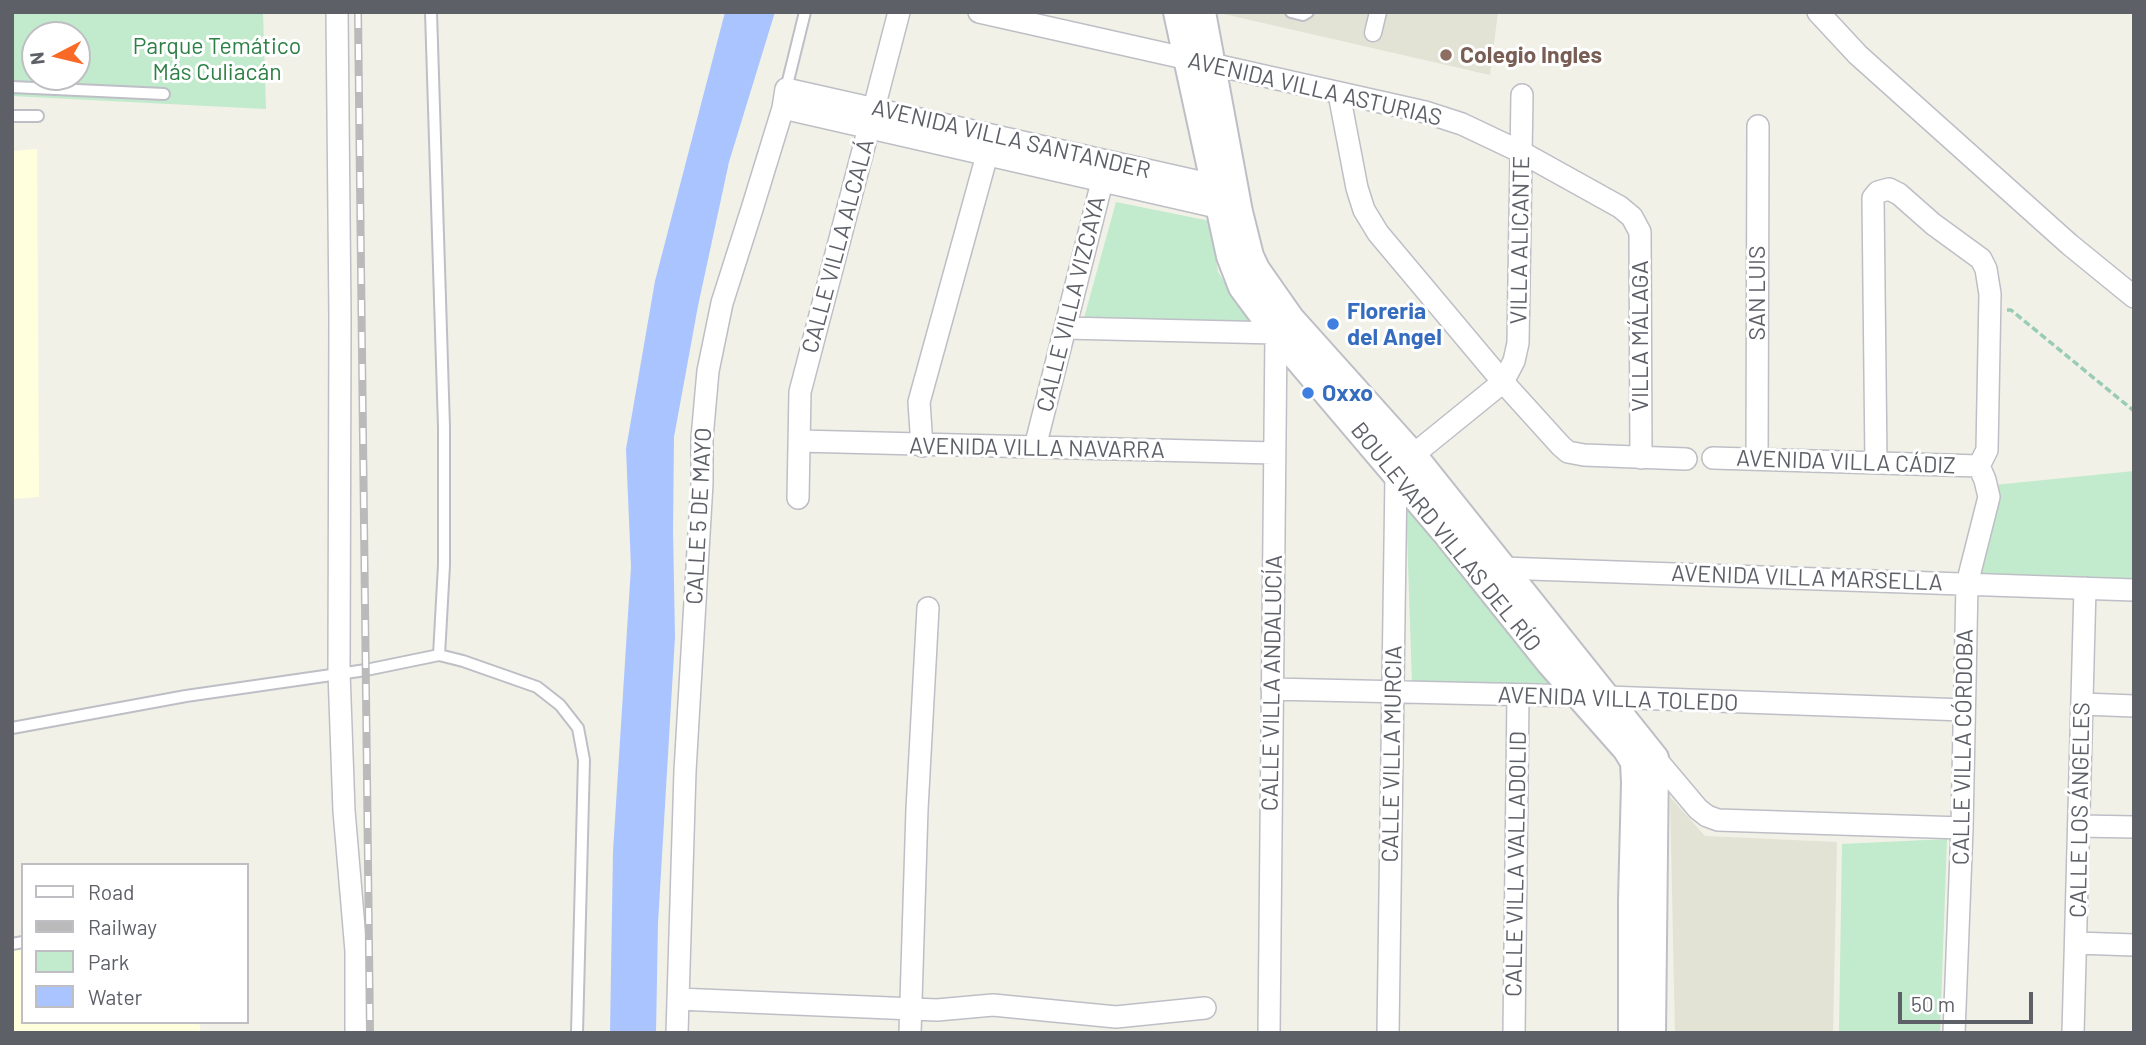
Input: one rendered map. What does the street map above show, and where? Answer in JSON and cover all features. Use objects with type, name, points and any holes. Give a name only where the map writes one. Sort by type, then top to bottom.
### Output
[{"type":"street","points":[[337,12],[341,331],[339,672],[344,811],[356,951],[356,1033]]},
{"type":"street","name":"CALLE VILLA ALCALÁ","points":[[799,498],[800,391],[899,12]]},
{"type":"street","name":"AVENIDA VILLA ASTURIAS","points":[[979,12],[1425,112],[1462,124],[1521,152],[1620,207],[1632,217]]},
{"type":"street","name":"BOULEVARD VILLAS DEL RÍO","points":[[1177,12],[1200,63],[1227,199],[1230,256],[1242,287],[1413,455],[1549,662],[1626,749],[1634,762],[1632,1033]]},
{"type":"street","name":"BOULEVARD VILLAS DEL RÍO","points":[[1200,63],[1202,12]]},
{"type":"street","points":[[1373,33],[1378,12]]},
{"type":"street","points":[[1818,12],[1868,64],[2069,244],[2134,298]]},
{"type":"street","points":[[1339,94],[1357,188],[1364,210],[1378,233],[1503,382],[1568,452],[1584,456],[1686,459]]},
{"type":"street","name":"VILLA ALICANTE","points":[[1503,382],[1514,361],[1518,343],[1522,95]]},
{"type":"street","name":"AVENIDA VILLA SANTANDER","points":[[784,99],[989,145],[1107,161],[1227,199]]},
{"type":"street","name":"CALLE 5 DE MAYO","points":[[677,1033],[685,771],[702,483],[702,438],[708,371],[722,303],[784,99]]},
{"type":"street","name":"SAN LUIS","points":[[1757,459],[1758,126]]},
{"type":"street","points":[[922,446],[919,402],[989,145],[1102,182],[1227,199]]},
{"type":"street","name":"CALLE VILLA VIZCAYA","points":[[1035,447],[1107,161]]},
{"type":"street","points":[[1876,463],[1872,212],[1873,198],[1878,192],[1889,189],[1981,259],[1986,269],[1990,310],[1987,450],[1979,466]]},
{"type":"street","name":"VILLA MÁLAGA","points":[[1632,217],[1640,232],[1641,458]]},
{"type":"street","points":[[1065,328],[1283,326]]},
{"type":"street","name":"BOULEVARD VILLAS DEL RÍO","points":[[1283,326],[1396,475],[1446,532],[1493,575],[1606,698],[1655,758]]},
{"type":"street","name":"CALLE VILLA ANDALUCÍA","points":[[1269,1033],[1274,453],[1283,326]]},
{"type":"street","points":[[1396,475],[1413,455],[1503,382]]},
{"type":"street","name":"AVENIDA VILLA NAVARRA","points":[[800,441],[1274,453]]},
{"type":"street","name":"AVENIDA VILLA CÁDIZ","points":[[1713,458],[1979,466]]},
{"type":"street","name":"CALLE VILLA CÓRDOBA","points":[[1954,1033],[1967,584],[1989,497],[1979,466]]},
{"type":"street","name":"CALLE VILLA MURCIA","points":[[1388,1033],[1396,475]]},
{"type":"street","name":"AVENIDA VILLA MARSELLA","points":[[1493,575],[2134,590]]},
{"type":"street","name":"CALLE LOS ÁNGELES","points":[[2073,1033],[2085,588]]},
{"type":"street","points":[[911,1033],[917,809],[928,608]]},
{"type":"street","name":"AVENIDA VILLA TOLEDO","points":[[1272,689],[1580,696],[1964,710]]},
{"type":"street","name":"CALLE VILLA VALLADOLID","points":[[1514,1033],[1518,696]]},
{"type":"street","points":[[2083,704],[2134,706]]},
{"type":"street","points":[[1655,758],[1698,809],[1718,820],[1962,828]]},
{"type":"street","points":[[1652,1033],[1655,758]]},
{"type":"street","points":[[2080,826],[2134,827]]},
{"type":"street","points":[[2077,943],[2134,945]]},
{"type":"street","points":[[678,999],[937,1010],[992,1005],[1115,1025],[1205,1008]]},
{"type":"lane","points":[[431,12],[443,427],[444,565],[439,655]]},
{"type":"lane","name":"CALLE 5 DE MAYO","points":[[784,99],[805,12]]},
{"type":"lane","points":[[1291,12],[1303,15],[1308,12]]},
{"type":"lane","points":[[12,88],[164,94]]},
{"type":"lane","points":[[12,116],[38,116]]},
{"type":"lane","points":[[12,728],[186,696],[366,670],[439,655],[537,687],[560,705],[579,728],[584,760],[577,1033]]},
{"type":"path","points":[[1990,310],[2011,310],[2134,411]]},
{"type":"shaded area","name":"Colegio Ingles","points":[[1215,12],[1498,12],[1490,75]]},
{"type":"shaded area","points":[[37,149],[39,497],[12,499],[12,151]]},
{"type":"shaded area","points":[[1670,797],[1705,836],[1837,842],[1833,1033],[1675,1033]]},
{"type":"shaded area","points":[[21,936],[21,1024],[199,1024],[201,1033],[12,1033],[12,937]]},
{"type":"green space","name":"Parque Temático Más Culiacán","points":[[12,12],[263,12],[266,109],[12,96]]},
{"type":"green space","points":[[1116,202],[1210,221],[1218,272],[1254,330],[1084,318]]},
{"type":"green space","points":[[2134,471],[2134,585],[1973,580],[1994,485]]},
{"type":"green space","points":[[1406,504],[1552,683],[1412,683]]},
{"type":"green space","points":[[1947,839],[1940,1033],[1839,1033],[1842,844]]},
{"type":"water","points":[[725,12],[775,12],[729,162],[698,306],[674,437],[675,637],[658,923],[656,1033],[610,1033],[613,851],[631,567],[626,449],[655,281]]},
{"type":"railway","points":[[358,12],[370,1033]]},
{"type":"place","name":"Colegio Ingles","points":[[1446,55]]},
{"type":"place","name":"Floreria del Angel","points":[[1333,324]]},
{"type":"place","name":"Oxxo","points":[[1308,393]]}]
